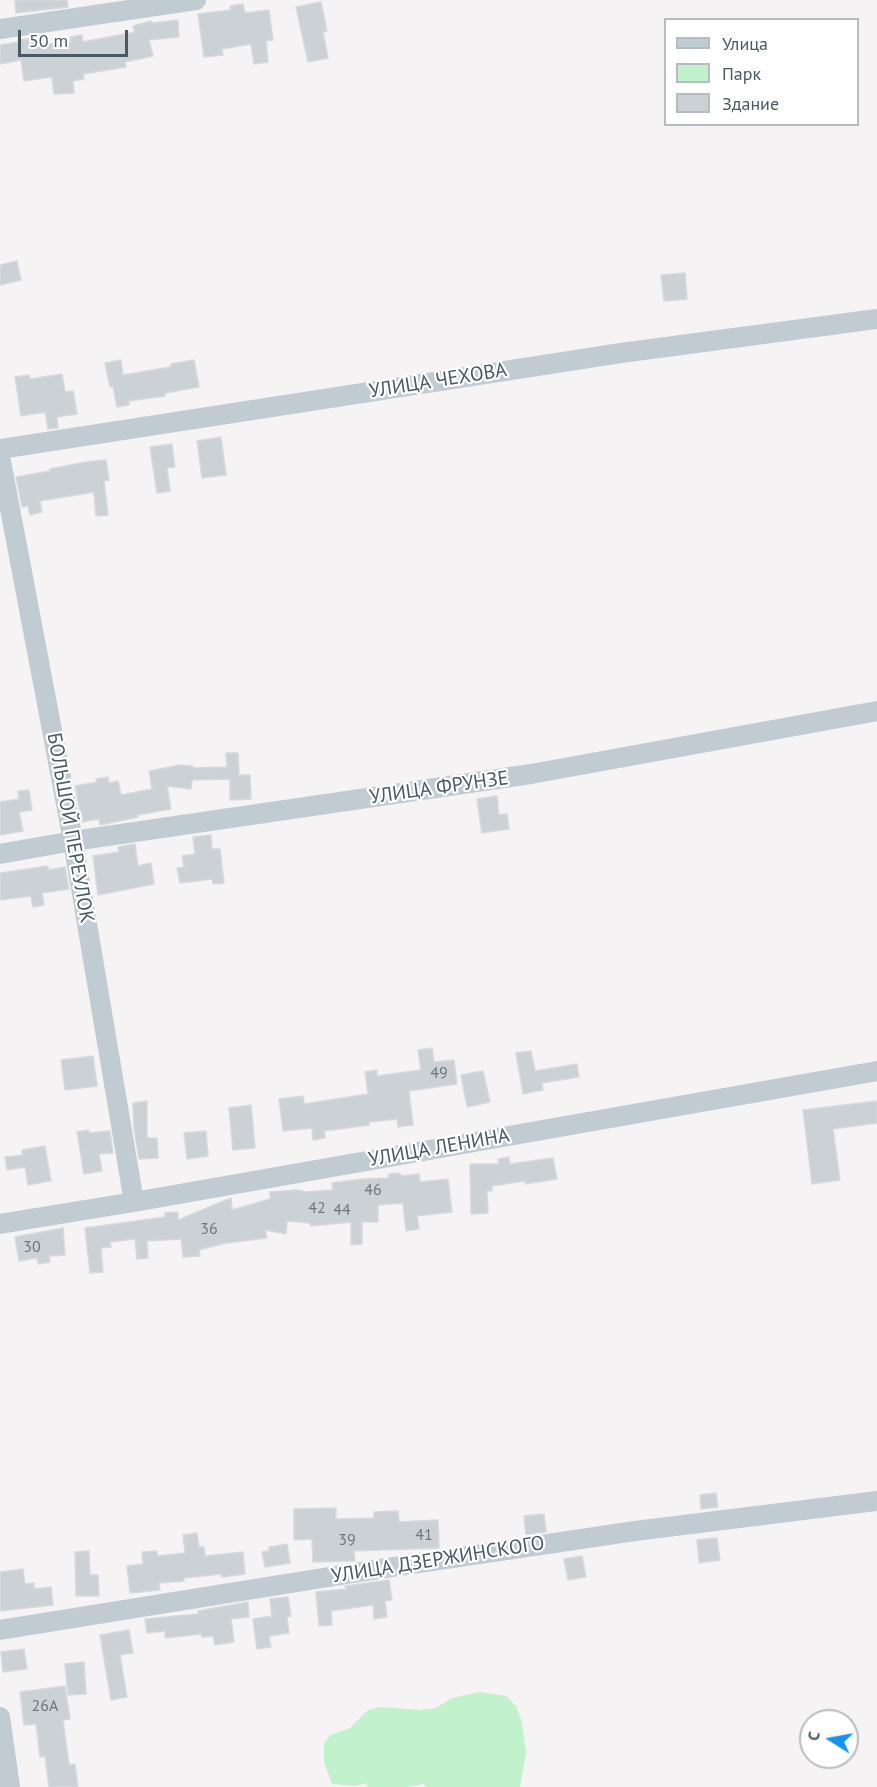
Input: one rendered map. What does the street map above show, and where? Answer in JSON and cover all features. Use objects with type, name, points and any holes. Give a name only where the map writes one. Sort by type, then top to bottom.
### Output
[{"type":"street","points":[[0,29],[196,0]]},
{"type":"street","name":"УЛИЦА ЧЕХОВА","points":[[0,449],[621,353],[877,318]]},
{"type":"street","name":"БОЛЬШОЙ ПЕРЕУЛОК","points":[[0,456],[73,841],[134,1202]]},
{"type":"street","name":"УЛИЦА ФРУНЗЕ","points":[[0,854],[73,841],[531,774],[877,711]]},
{"type":"street","name":"УЛИЦА ЛЕНИНА","points":[[0,1224],[877,1071]]},
{"type":"street","name":"УЛИЦА ДЗЕРЖИНСКОГО","points":[[0,1630],[600,1536],[877,1501]]},
{"type":"street","points":[[0,1717],[10,1787]]},
{"type":"green space","points":[[480,1692],[506,1696],[516,1706],[522,1722],[526,1753],[520,1787],[427,1787],[423,1784],[407,1787],[368,1787],[366,1783],[355,1786],[332,1784],[324,1762],[324,1744],[330,1735],[350,1728],[368,1710],[381,1707],[420,1710],[436,1708],[452,1698]]},
{"type":"building","points":[[15,0],[67,0],[68,7],[16,13]]},
{"type":"building","points":[[321,2],[327,31],[323,32],[328,58],[308,62],[296,7]]},
{"type":"building","points":[[243,4],[245,13],[269,10],[273,40],[266,41],[268,62],[254,64],[251,44],[222,49],[223,55],[204,57],[198,14],[231,10],[230,6]]},
{"type":"building","points":[[178,20],[179,37],[149,40],[153,56],[125,62],[126,67],[83,74],[84,79],[73,81],[74,93],[54,94],[52,77],[24,81],[21,60],[0,64],[0,45],[19,42],[18,40],[34,38],[35,45],[71,42],[70,37],[82,35],[83,42],[135,32],[133,26],[151,21],[152,23]]},
{"type":"building","points":[[17,261],[21,280],[0,285],[0,265]]},
{"type":"building","points":[[685,273],[687,299],[664,301],[661,275]]},
{"type":"building","points":[[121,360],[123,375],[171,367],[171,364],[194,360],[199,387],[165,393],[165,396],[129,401],[129,405],[117,407],[105,363]]},
{"type":"building","points":[[62,374],[65,392],[73,391],[77,414],[57,417],[58,428],[48,429],[45,412],[21,416],[15,377],[29,375],[30,379]]},
{"type":"building","points":[[221,437],[226,475],[202,478],[197,441]]},
{"type":"building","points":[[172,444],[175,467],[167,468],[170,491],[157,493],[150,447]]},
{"type":"building","points":[[106,460],[109,480],[104,481],[108,515],[96,516],[94,492],[40,501],[42,512],[30,515],[28,506],[22,507],[16,477]]},
{"type":"building","points":[[226,753],[238,753],[239,775],[250,775],[251,799],[230,800],[230,779],[192,780],[191,789],[167,786],[171,809],[100,825],[99,819],[82,822],[75,786],[97,782],[96,779],[108,777],[109,783],[118,781],[121,795],[152,789],[149,771],[180,765],[193,766],[193,768],[227,767]]},
{"type":"building","points":[[29,790],[32,810],[19,812],[23,831],[0,835],[0,802],[19,799],[18,791]]},
{"type":"building","points":[[497,796],[499,815],[507,814],[509,829],[482,833],[477,799]]},
{"type":"building","points":[[211,835],[212,849],[220,849],[224,883],[213,884],[212,879],[180,883],[177,868],[184,867],[182,856],[195,854],[193,837]]},
{"type":"building","points":[[135,844],[138,866],[151,863],[154,884],[98,895],[93,856],[119,852],[118,847]]},
{"type":"building","points":[[48,866],[48,870],[65,867],[69,889],[42,893],[44,905],[33,907],[31,896],[0,900],[0,873]]},
{"type":"building","points":[[432,1048],[434,1062],[454,1060],[457,1084],[409,1091],[413,1125],[398,1127],[397,1119],[369,1122],[369,1125],[324,1131],[325,1138],[313,1140],[312,1128],[283,1131],[279,1099],[303,1096],[304,1104],[368,1094],[365,1072],[377,1070],[377,1076],[421,1070],[418,1050]]},
{"type":"building","points":[[531,1051],[535,1071],[577,1064],[579,1077],[542,1083],[543,1090],[523,1094],[516,1053]]},
{"type":"building","points":[[93,1056],[97,1086],[65,1090],[61,1060]]},
{"type":"building","points":[[483,1071],[490,1102],[467,1107],[461,1075]]},
{"type":"building","points":[[147,1101],[147,1138],[157,1138],[158,1158],[139,1159],[133,1103]]},
{"type":"building","points":[[877,1101],[877,1123],[833,1129],[840,1180],[812,1184],[803,1110]]},
{"type":"building","points":[[251,1105],[255,1148],[233,1150],[229,1108]]},
{"type":"building","points":[[89,1130],[89,1133],[110,1131],[113,1153],[99,1154],[102,1171],[84,1174],[77,1132]]},
{"type":"building","points":[[206,1131],[208,1156],[187,1159],[184,1133]]},
{"type":"building","points":[[45,1146],[51,1181],[28,1185],[25,1167],[7,1170],[5,1157],[23,1155],[22,1150]]},
{"type":"building","points":[[509,1157],[510,1164],[553,1158],[557,1179],[492,1186],[492,1191],[487,1191],[488,1213],[471,1214],[470,1164],[499,1164],[498,1159]]},
{"type":"building","points":[[400,1173],[401,1176],[419,1174],[420,1182],[448,1179],[452,1212],[417,1216],[419,1229],[406,1231],[403,1203],[378,1205],[378,1222],[362,1222],[362,1244],[351,1245],[351,1222],[311,1226],[310,1223],[287,1221],[286,1234],[265,1230],[267,1238],[226,1243],[199,1250],[200,1256],[183,1257],[181,1239],[147,1241],[148,1258],[137,1259],[135,1239],[110,1242],[111,1247],[101,1248],[103,1272],[90,1273],[85,1228],[165,1217],[165,1213],[178,1212],[178,1220],[231,1198],[232,1210],[270,1199],[270,1192],[333,1190],[332,1183],[389,1178],[389,1174]]},
{"type":"building","points":[[63,1228],[65,1255],[49,1256],[50,1262],[38,1264],[37,1258],[19,1261],[15,1237]]},
{"type":"building","points":[[716,1493],[718,1507],[701,1509],[700,1495]]},
{"type":"building","points":[[336,1508],[336,1519],[374,1518],[374,1512],[398,1511],[399,1522],[438,1520],[439,1548],[354,1551],[355,1561],[313,1562],[312,1539],[294,1540],[294,1509]]},
{"type":"building","points":[[544,1514],[546,1532],[526,1535],[524,1516]]},
{"type":"building","points":[[197,1533],[199,1547],[204,1547],[205,1556],[243,1552],[245,1574],[184,1578],[184,1581],[159,1583],[160,1590],[130,1593],[127,1566],[143,1564],[142,1552],[157,1551],[157,1556],[185,1553],[183,1535]]},
{"type":"building","points":[[717,1538],[720,1560],[699,1563],[697,1540]]},
{"type":"building","points":[[287,1544],[290,1563],[265,1567],[262,1552],[269,1551],[269,1547]]},
{"type":"building","points":[[89,1551],[90,1575],[98,1575],[99,1596],[76,1596],[75,1552]]},
{"type":"building","points":[[582,1556],[586,1577],[568,1580],[564,1559]]},
{"type":"building","points":[[23,1569],[25,1584],[34,1583],[34,1589],[51,1587],[53,1605],[0,1611],[0,1572]]},
{"type":"building","points":[[389,1580],[392,1600],[385,1601],[387,1617],[374,1619],[373,1605],[331,1611],[332,1625],[319,1626],[316,1592],[346,1589],[345,1586]]},
{"type":"building","points":[[288,1597],[291,1616],[287,1617],[289,1633],[269,1636],[271,1647],[257,1649],[253,1619],[272,1616],[270,1599]]},
{"type":"building","points":[[248,1602],[249,1617],[231,1619],[234,1642],[215,1645],[213,1636],[202,1637],[201,1634],[165,1638],[165,1631],[147,1633],[145,1619],[198,1614],[198,1611]]},
{"type":"building","points":[[129,1630],[133,1653],[120,1655],[127,1697],[111,1700],[100,1635]]},
{"type":"building","points":[[24,1649],[27,1669],[3,1672],[1,1652]]},
{"type":"building","points":[[84,1662],[86,1694],[68,1695],[65,1664]]},
{"type":"building","points":[[65,1686],[70,1719],[63,1720],[69,1765],[75,1764],[78,1787],[49,1787],[45,1756],[40,1757],[36,1724],[24,1725],[20,1692]]}]
